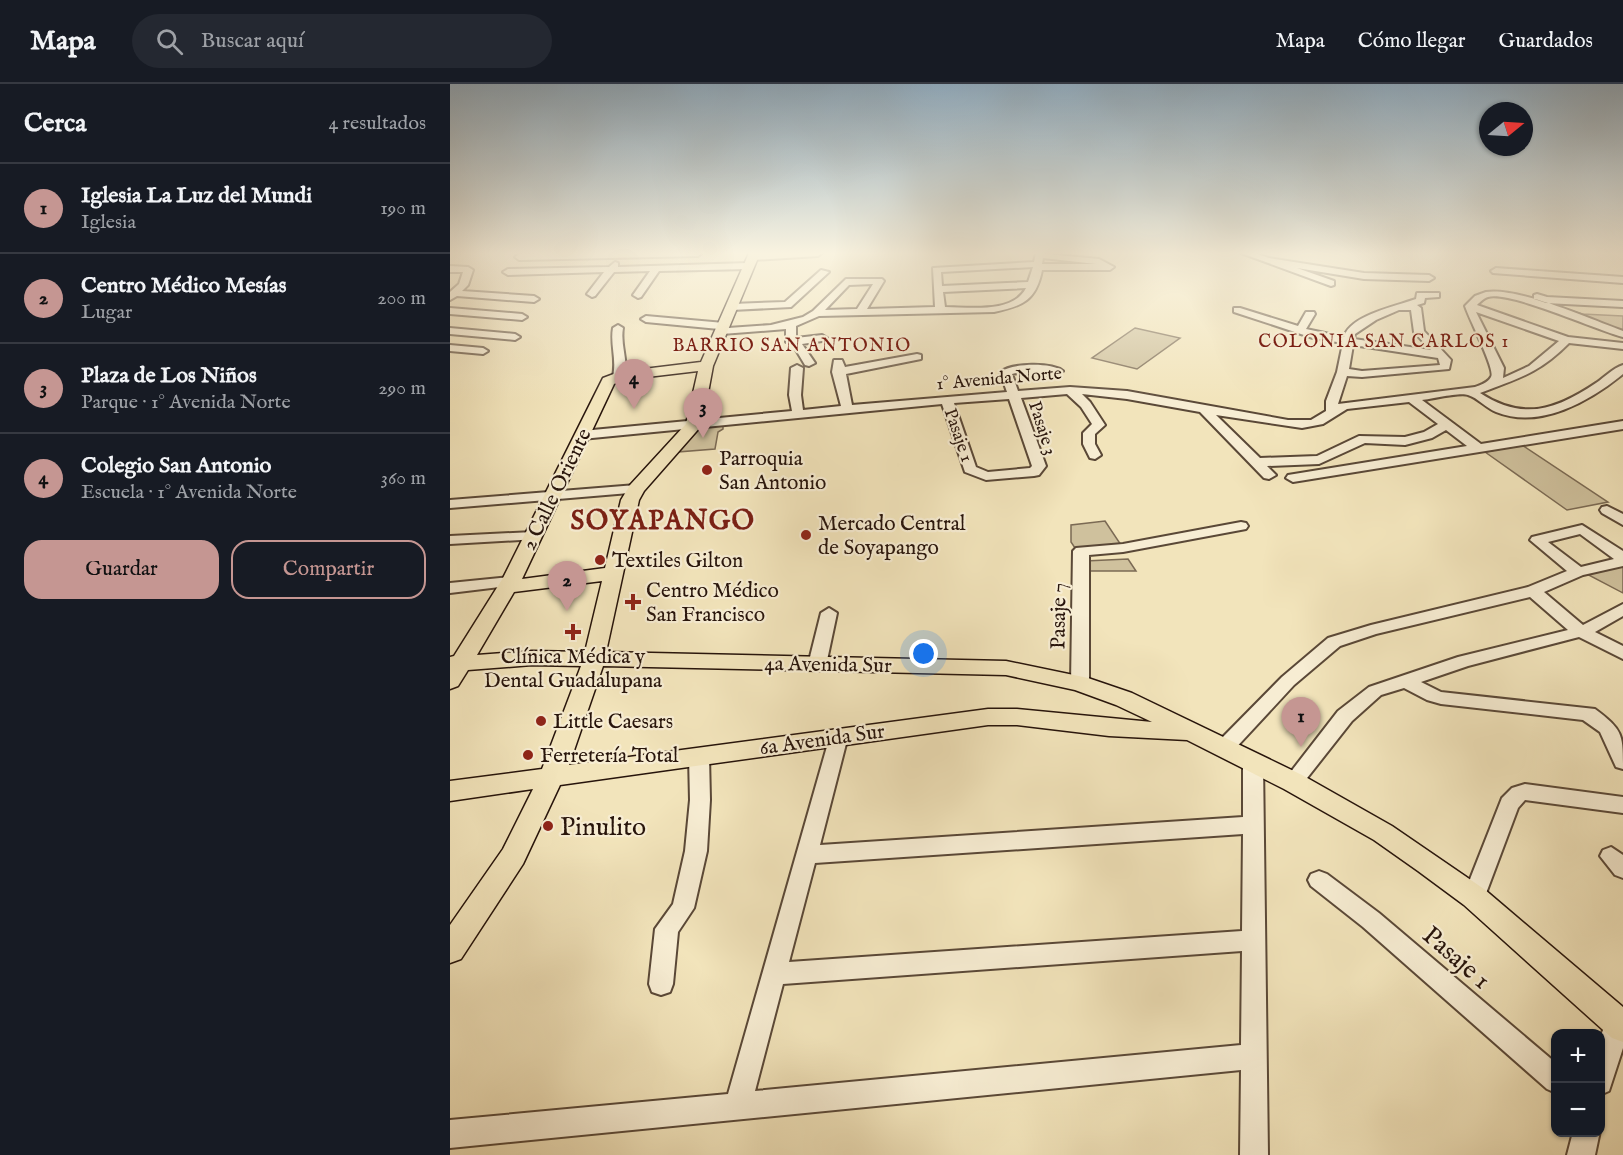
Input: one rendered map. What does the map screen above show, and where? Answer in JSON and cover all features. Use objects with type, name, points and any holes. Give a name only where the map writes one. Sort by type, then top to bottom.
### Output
[{"type":"main road","points":[[451,948],[513,856],[552,776],[594,659],[626,512],[636,489],[694,425],[706,366],[734,303]]},
{"type":"main road","points":[[619,376],[706,366]]},
{"type":"main road","name":"2 Calle Oriente","points":[[453,669],[509,585],[608,381],[619,376]]},
{"type":"main road","points":[[509,585],[614,573]]},
{"type":"main road","name":"4a Avenida Sur","points":[[453,669],[532,658],[1006,668],[1080,683],[1124,699],[1253,762],[1383,833],[1474,897],[1621,1025]]},
{"type":"main road","points":[[1122,728],[1133,722],[1137,714],[1133,706],[1124,699]]},
{"type":"main road","name":"6a Avenida Sur","points":[[450,791],[988,717],[1017,717],[1195,734]]},
{"type":"street","points":[[732,307],[788,305],[790,303]]},
{"type":"street","points":[[646,319],[724,327],[791,325],[804,321],[817,313],[826,303]]},
{"type":"street","points":[[860,312],[866,303]]},
{"type":"street","points":[[940,303],[940,311]]},
{"type":"street","points":[[817,313],[940,311],[1007,307],[1016,303]]},
{"type":"street","points":[[1332,411],[1332,401],[1343,372],[1350,333],[1390,309],[1415,303]]},
{"type":"street","points":[[1470,306],[1473,303]]},
{"type":"street","points":[[1527,303],[1623,334]]},
{"type":"street","points":[[1603,303],[1623,304]]},
{"type":"street","points":[[1343,372],[1362,374],[1445,367],[1446,360],[1419,332],[1416,308],[1406,306]]},
{"type":"street","points":[[1470,306],[1566,340],[1623,346]]},
{"type":"street","points":[[1470,306],[1474,321],[1498,368],[1499,375],[1494,383]]},
{"type":"street","points":[[1237,310],[1300,331],[1441,356]]},
{"type":"street","points":[[450,311],[522,317]]},
{"type":"street","points":[[1300,331],[1310,314]]},
{"type":"street","points":[[791,325],[789,340],[796,342],[822,338]]},
{"type":"street","points":[[618,328],[615,340],[621,358],[619,376]]},
{"type":"street","points":[[450,331],[515,337]]},
{"type":"street","points":[[1494,383],[1515,380],[1550,356],[1566,340]]},
{"type":"street","points":[[796,342],[809,363]]},
{"type":"street","points":[[450,348],[483,351]]},
{"type":"street","points":[[847,409],[838,366],[917,357]]},
{"type":"street","points":[[1013,394],[1006,372],[1021,368],[1057,371]]},
{"type":"street","points":[[1470,391],[1503,411],[1521,414],[1576,400],[1609,380],[1623,368]]},
{"type":"street","points":[[797,369],[795,394],[798,414]]},
{"type":"street","name":"1° Avenida Norte","points":[[582,435],[1070,390],[1127,395],[1297,424],[1320,420],[1332,411],[1345,406],[1470,391],[1494,383]]},
{"type":"street","points":[[1070,390],[1086,405],[1099,425],[1089,433],[1089,444],[1095,455]]},
{"type":"street","name":"Pasaje 3","points":[[972,470],[986,476],[1034,472],[1039,466],[1013,394]]},
{"type":"street","points":[[1412,398],[1479,449]]},
{"type":"street","name":"Pasaje 1","points":[[947,400],[967,464],[972,470]]},
{"type":"street","points":[[1204,409],[1269,475]]},
{"type":"street","points":[[1256,462],[1319,460],[1363,439],[1405,441],[1428,435],[1446,424]]},
{"type":"street","points":[[1293,478],[1623,425]]},
{"type":"street","points":[[1609,427],[1623,436]]},
{"type":"street","points":[[450,504],[636,489]]},
{"type":"street","points":[[1607,510],[1623,520]]},
{"type":"street","name":"Pasaje 7","points":[[1080,683],[1081,551],[1123,548],[1241,526]]},
{"type":"street","points":[[1578,572],[1537,540],[1582,529],[1623,560]]},
{"type":"street","points":[[450,540],[533,536]]},
{"type":"street","points":[[1224,748],[1288,681],[1334,642],[1371,630],[1533,591],[1578,572],[1623,560]]},
{"type":"street","points":[[450,588],[509,585]]},
{"type":"street","points":[[1533,591],[1580,631],[1623,653]]},
{"type":"street","points":[[1293,782],[1346,716],[1376,691],[1464,661],[1555,640],[1593,627],[1623,609]]},
{"type":"street","points":[[817,665],[829,613]]},
{"type":"street","points":[[1406,681],[1441,698],[1588,714],[1608,728],[1623,762]]},
{"type":"street","points":[[738,1106],[839,736]]},
{"type":"street","points":[[661,984],[667,929],[683,908],[696,851],[700,800],[699,756]]},
{"type":"street","points":[[1253,762],[1254,1155]]},
{"type":"street","points":[[1474,897],[1509,804],[1519,794],[1525,792],[1623,805]]},
{"type":"street","points":[[806,855],[1252,825]]},
{"type":"street","name":"Pasaje 1","points":[[1319,880],[1388,935],[1551,1076]]},
{"type":"street","points":[[774,974],[1252,940]]},
{"type":"street","points":[[1605,1068],[1621,1025]]},
{"type":"street","points":[[450,1134],[1252,1056]]},
{"type":"street","points":[[1581,1155],[1586,1137]]},
{"type":"shaded area","points":[[1557,306],[1582,314],[1623,316],[1623,331]]},
{"type":"shaded area","points":[[1135,328],[1180,338],[1137,369],[1092,358]]},
{"type":"shaded area","points":[[723,425],[723,429],[718,432],[715,449],[677,452],[700,428]]},
{"type":"shaded area","points":[[1522,445],[1608,502],[1567,510],[1485,452]]},
{"type":"shaded area","points":[[1105,521],[1123,548],[1077,551],[1071,542],[1071,525]]},
{"type":"shaded area","points":[[1128,559],[1136,571],[1085,571],[1085,561]]},
{"type":"shaded area","points":[[1623,561],[1623,593],[1581,571]]},
{"type":"place","name":"Colegio San Antonio","points":[[634,409]]},
{"type":"place","name":"Plaza de Los Niños","points":[[703,438]]},
{"type":"place","name":"Parroquia San Antonio","points":[[707,470]]},
{"type":"place","name":"Mercado Central de Soyapango","points":[[806,535]]},
{"type":"place","name":"Textiles Gilton","points":[[600,560]]},
{"type":"place","name":"Centro Médico San Francisco","points":[[633,602]]},
{"type":"place","name":"Centro Médico Mesías","points":[[567,611]]},
{"type":"place","name":"Clínica Médica y Dental Guadalupana","points":[[573,632]]},
{"type":"place","name":"Little Caesars","points":[[541,721]]},
{"type":"place","name":"Iglesia La Luz del Mundi","points":[[1301,747]]},
{"type":"place","name":"Ferretería Total","points":[[528,755]]},
{"type":"place","name":"Pinulito","points":[[548,826]]},
{"type":"district","name":"COLONIA SAN CARLOS 1","points":[[1384,341]]},
{"type":"district","name":"BARRIO SAN ANTONIO","points":[[792,345]]},
{"type":"district","name":"SOYAPANGO","points":[[663,520]]}]
